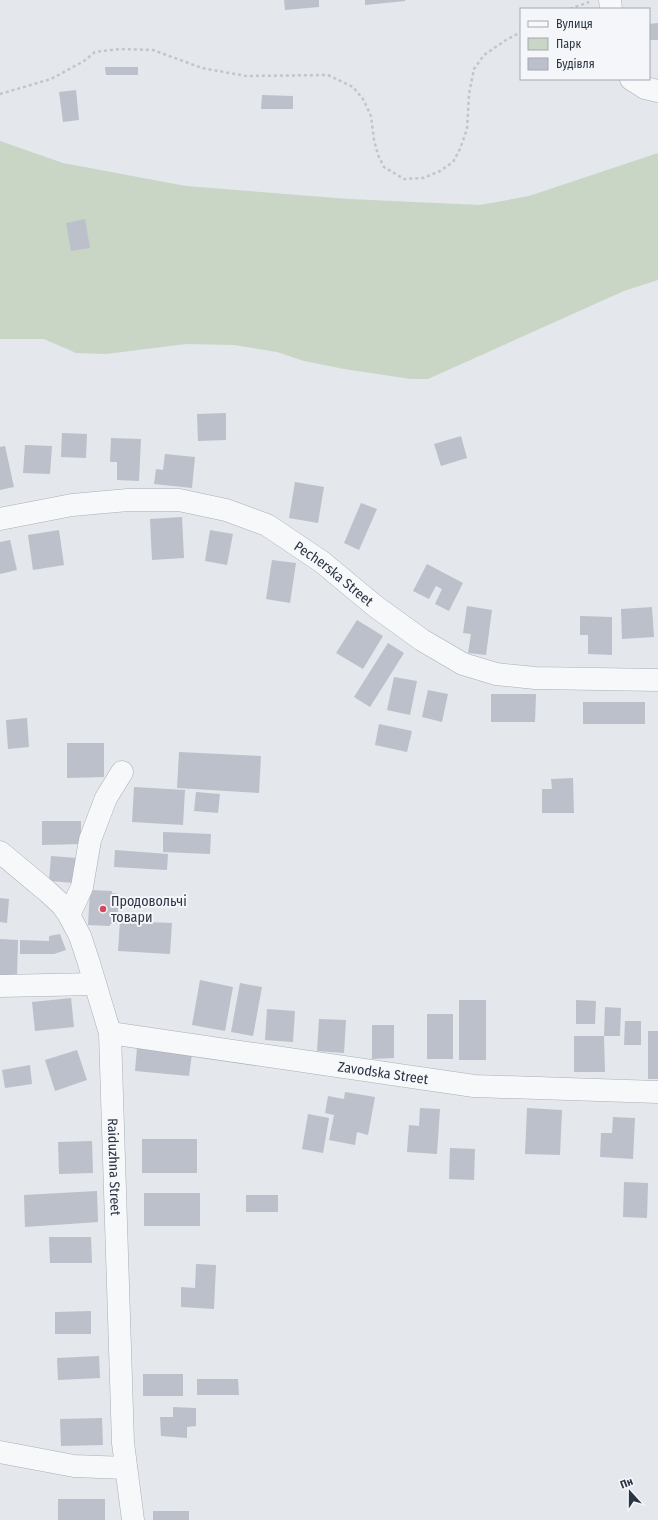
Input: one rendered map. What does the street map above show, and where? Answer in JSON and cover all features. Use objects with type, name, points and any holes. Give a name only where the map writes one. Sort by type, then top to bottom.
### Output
[{"type":"street","points":[[632,80],[644,88],[658,91]]},
{"type":"street","name":"Pecherska Street","points":[[0,519],[72,505],[128,500],[179,500],[226,510],[267,525],[322,562],[375,606],[422,640],[463,664],[496,674],[535,678],[658,680]]},
{"type":"street","points":[[69,915],[82,887],[90,840],[106,798],[122,772]]},
{"type":"street","name":"Raiduzhna Street","points":[[0,852],[58,900],[69,915],[80,936],[110,1033],[122,1428],[133,1520]]},
{"type":"street","points":[[0,986],[95,984]]},
{"type":"street","name":"Zavodska Street","points":[[110,1033],[474,1086],[658,1092]]},
{"type":"street","points":[[0,1452],[74,1466],[126,1468]]},
{"type":"path","points":[[573,8],[593,0]]},
{"type":"path","points":[[0,94],[51,79],[84,61],[96,52],[119,49],[153,50],[202,68],[246,76],[328,75],[353,87],[363,99],[371,116],[374,140],[378,155],[384,167],[404,179],[422,178],[440,171],[453,162],[460,149],[467,129],[469,94],[474,69],[484,55],[520,33]]},
{"type":"green space","points":[[0,141],[63,163],[186,186],[349,199],[480,205],[529,196],[658,153],[658,280],[624,291],[428,379],[411,379],[344,369],[304,361],[277,352],[234,345],[186,344],[106,354],[76,353],[44,339],[0,339]]},
{"type":"building","points":[[284,0],[319,0],[319,7],[285,10]]},
{"type":"building","points":[[365,0],[405,0],[405,1],[365,5]]},
{"type":"building","points":[[658,23],[658,40],[650,40],[650,24]]},
{"type":"building","points":[[105,67],[138,67],[138,75],[106,75]]},
{"type":"building","points":[[76,90],[79,120],[63,122],[59,92]]},
{"type":"building","points":[[262,95],[293,96],[293,109],[261,109]]},
{"type":"building","points":[[85,219],[90,248],[71,251],[66,223]]},
{"type":"building","points":[[226,413],[226,440],[198,441],[197,414]]},
{"type":"building","points":[[62,433],[87,434],[86,458],[61,457]]},
{"type":"building","points":[[461,436],[467,458],[441,466],[434,444]]},
{"type":"building","points":[[111,438],[141,439],[139,481],[117,480],[117,462],[110,462]]},
{"type":"building","points":[[25,445],[52,446],[50,474],[23,473]]},
{"type":"building","points":[[5,446],[14,487],[0,490],[0,447]]},
{"type":"building","points":[[165,454],[195,457],[192,488],[154,484],[156,469],[163,470]]},
{"type":"building","points":[[295,482],[324,487],[318,523],[289,518]]},
{"type":"building","points":[[361,503],[377,509],[359,550],[344,543]]},
{"type":"building","points":[[182,517],[184,558],[152,560],[150,519]]},
{"type":"building","points":[[59,530],[64,565],[33,570],[28,535]]},
{"type":"building","points":[[210,530],[233,534],[227,565],[205,561]]},
{"type":"building","points":[[10,540],[17,570],[0,574],[0,542]]},
{"type":"building","points":[[272,560],[296,563],[290,603],[266,599]]},
{"type":"building","points":[[427,564],[463,583],[449,611],[435,604],[442,589],[436,586],[429,599],[413,591]]},
{"type":"building","points":[[467,606],[492,610],[486,655],[468,653],[471,634],[463,633]]},
{"type":"building","points":[[652,607],[654,637],[622,639],[621,609]]},
{"type":"building","points":[[580,616],[612,617],[612,655],[588,654],[588,635],[580,635]]},
{"type":"building","points":[[357,620],[383,636],[363,669],[336,653]]},
{"type":"building","points":[[388,643],[404,653],[370,707],[354,697]]},
{"type":"building","points":[[394,677],[417,681],[410,715],[387,710]]},
{"type":"building","points":[[428,690],[448,694],[442,722],[422,717]]},
{"type":"building","points":[[491,694],[536,694],[535,722],[491,722]]},
{"type":"building","points":[[583,702],[645,702],[645,724],[583,724]]},
{"type":"building","points":[[27,718],[29,747],[8,749],[6,720]]},
{"type":"building","points":[[379,724],[412,731],[407,752],[375,745]]},
{"type":"building","points":[[67,743],[104,743],[104,777],[67,778]]},
{"type":"building","points":[[179,752],[261,756],[259,793],[177,788]]},
{"type":"building","points":[[573,778],[574,813],[542,813],[542,789],[552,789],[551,779]]},
{"type":"building","points":[[134,787],[185,790],[183,825],[132,822]]},
{"type":"building","points":[[196,792],[220,794],[218,813],[194,811]]},
{"type":"building","points":[[42,821],[81,821],[81,844],[42,845]]},
{"type":"building","points":[[163,832],[211,834],[210,854],[163,852]]},
{"type":"building","points":[[115,850],[168,854],[167,870],[114,867]]},
{"type":"building","points":[[51,856],[77,858],[75,883],[49,881]]},
{"type":"building","name":"Продовольчі товари","points":[[90,890],[112,891],[112,893],[119,894],[117,924],[110,924],[110,926],[88,925]]},
{"type":"building","points":[[0,898],[9,899],[7,923],[0,922]]},
{"type":"building","points":[[120,921],[172,923],[170,954],[118,951]]},
{"type":"building","points":[[60,934],[66,950],[54,954],[20,954],[20,940],[49,941],[49,936]]},
{"type":"building","points":[[0,939],[18,940],[17,976],[0,976]]},
{"type":"building","points":[[200,980],[233,987],[225,1031],[192,1025]]},
{"type":"building","points":[[240,983],[262,987],[253,1036],[231,1032]]},
{"type":"building","points":[[71,998],[74,1027],[35,1031],[32,1002]]},
{"type":"building","points":[[459,1000],[486,1000],[486,1060],[459,1060]]},
{"type":"building","points":[[576,1000],[596,1001],[595,1024],[576,1024]]},
{"type":"building","points":[[605,1007],[621,1008],[620,1036],[604,1036]]},
{"type":"building","points":[[267,1009],[295,1011],[293,1042],[265,1040]]},
{"type":"building","points":[[427,1014],[453,1014],[453,1059],[427,1059]]},
{"type":"building","points":[[319,1019],[346,1020],[344,1053],[317,1051]]},
{"type":"building","points":[[625,1021],[641,1021],[641,1045],[624,1045]]},
{"type":"building","points":[[372,1025],[394,1025],[394,1058],[372,1059]]},
{"type":"building","points":[[648,1031],[658,1031],[658,1079],[648,1079]]},
{"type":"building","points":[[574,1036],[604,1036],[605,1072],[574,1072]]},
{"type":"building","points":[[137,1048],[192,1053],[189,1076],[135,1071]]},
{"type":"building","points":[[77,1050],[87,1080],[55,1091],[45,1060]]},
{"type":"building","points":[[30,1065],[32,1084],[5,1088],[2,1070]]},
{"type":"building","points":[[345,1092],[375,1097],[368,1135],[357,1132],[355,1145],[329,1140],[334,1115],[325,1113],[328,1096],[344,1099]]},
{"type":"building","points":[[420,1108],[440,1109],[437,1154],[407,1152],[409,1125],[419,1126]]},
{"type":"building","points":[[527,1108],[562,1110],[560,1155],[525,1154]]},
{"type":"building","points":[[308,1114],[329,1118],[323,1153],[302,1149]]},
{"type":"building","points":[[613,1117],[635,1118],[633,1159],[600,1157],[601,1133],[612,1133]]},
{"type":"building","points":[[142,1139],[197,1139],[197,1173],[142,1173]]},
{"type":"building","points":[[92,1141],[93,1173],[59,1174],[58,1142]]},
{"type":"building","points":[[450,1148],[475,1149],[474,1180],[449,1179]]},
{"type":"building","points":[[624,1182],[648,1183],[647,1218],[623,1217]]},
{"type":"building","points":[[97,1191],[98,1222],[25,1227],[24,1195]]},
{"type":"building","points":[[144,1193],[200,1193],[200,1226],[144,1226]]},
{"type":"building","points":[[246,1195],[278,1195],[278,1212],[246,1212]]},
{"type":"building","points":[[49,1237],[91,1237],[92,1263],[50,1263]]},
{"type":"building","points":[[196,1264],[216,1265],[214,1309],[181,1307],[181,1287],[195,1288]]},
{"type":"building","points":[[91,1311],[91,1334],[55,1334],[55,1312]]},
{"type":"building","points":[[99,1356],[100,1378],[58,1380],[57,1358]]},
{"type":"building","points":[[143,1374],[183,1374],[183,1396],[143,1396]]},
{"type":"building","points":[[197,1379],[238,1379],[239,1395],[197,1395]]},
{"type":"building","points":[[173,1407],[196,1408],[196,1426],[187,1427],[187,1438],[161,1436],[160,1417],[173,1417]]},
{"type":"building","points":[[102,1418],[103,1445],[61,1446],[60,1419]]},
{"type":"building","points":[[58,1499],[105,1499],[105,1520],[58,1520]]},
{"type":"building","points":[[153,1511],[189,1511],[189,1520],[153,1520]]},
{"type":"place","name":"Продовольчі товари","points":[[103,909]]}]
